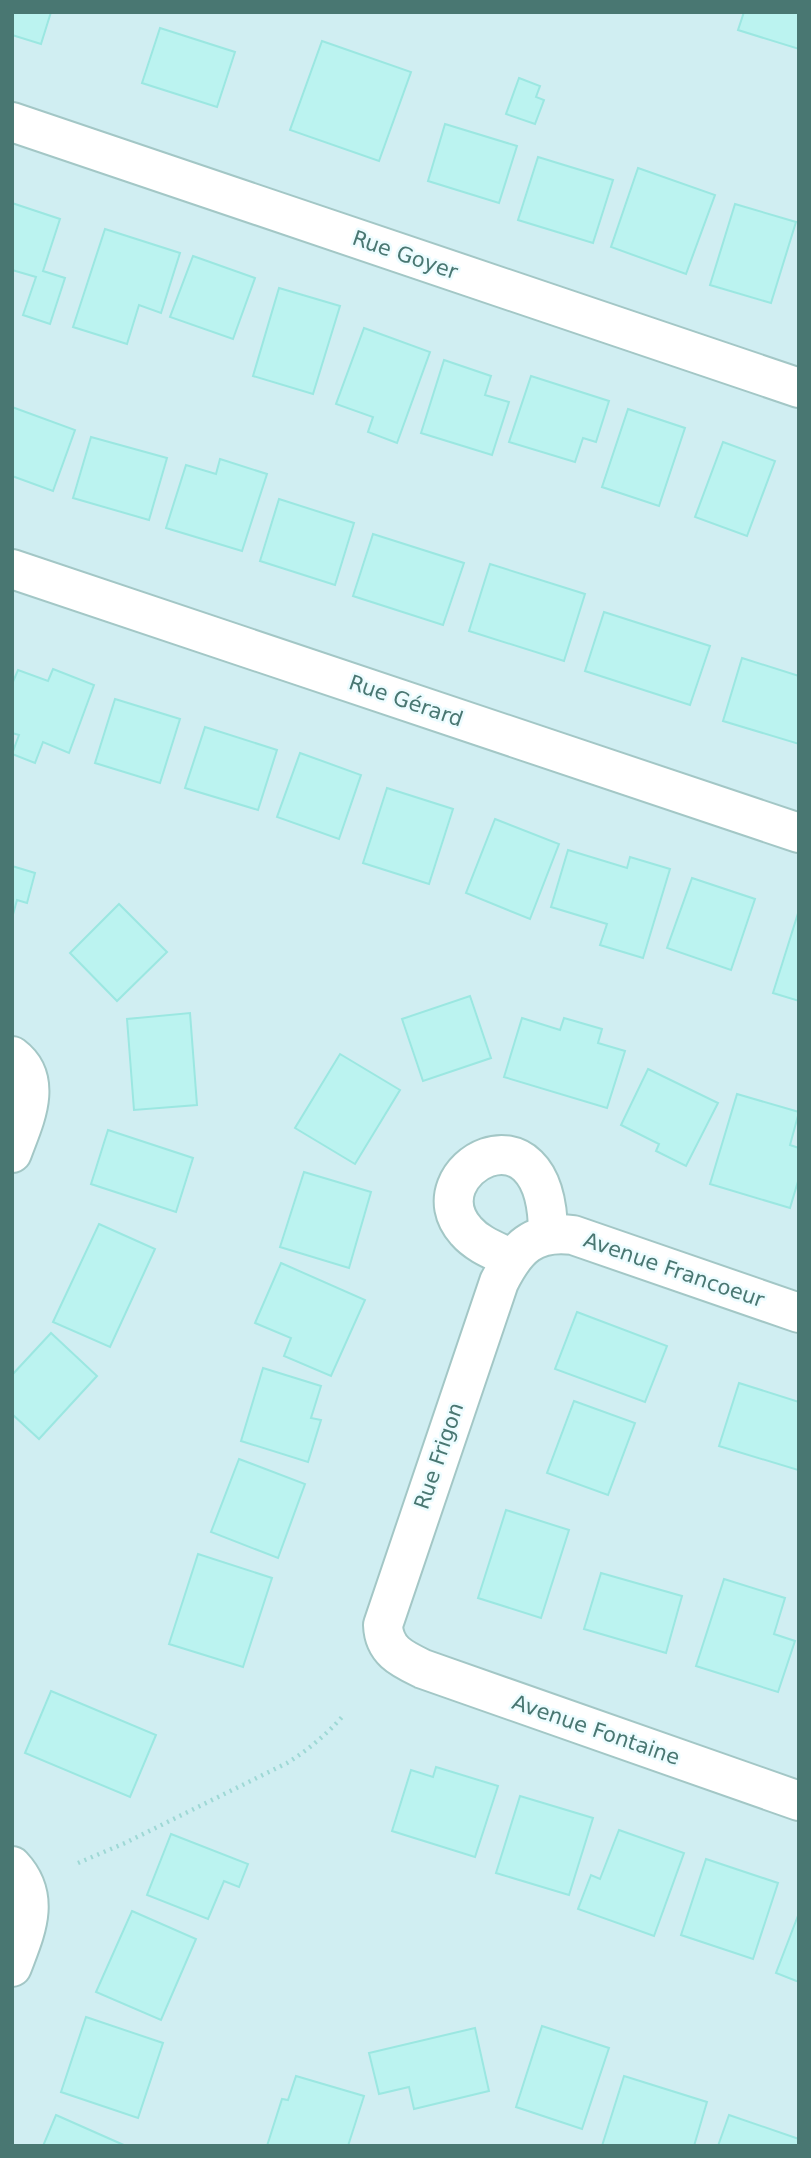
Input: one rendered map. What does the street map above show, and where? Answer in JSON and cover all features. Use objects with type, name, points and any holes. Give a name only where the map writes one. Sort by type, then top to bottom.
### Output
[{"type":"street","name":"Rue Goyer","points":[[12,122],[799,388]]},
{"type":"street","name":"Rue Gérard","points":[[12,569],[799,833]]},
{"type":"street","points":[[12,1056],[28,1077],[30,1098],[12,1153]]},
{"type":"street","points":[[501,1155],[523,1160],[545,1195],[548,1234],[528,1243],[512,1259],[475,1240],[458,1220],[454,1206],[457,1182],[465,1171],[487,1158],[501,1155]]},
{"type":"street","name":"Avenue Francoeur","points":[[548,1234],[573,1235],[799,1313]]},
{"type":"street","name":"Rue Frigon","points":[[396,1654],[383,1636],[384,1616],[499,1282],[512,1259]]},
{"type":"street","name":"Avenue Fontaine","points":[[396,1654],[423,1669],[799,1801]]},
{"type":"street","points":[[12,1866],[26,1885],[29,1897],[25,1930],[12,1967]]},
{"type":"path","points":[[78,1863],[125,1843],[278,1768],[306,1751],[343,1716]]},
{"type":"shaded area","points":[[12,12],[799,12],[799,2146],[12,2146]]},
{"type":"building","points":[[12,12],[51,12],[41,44],[12,35]]},
{"type":"building","points":[[744,12],[799,12],[799,49],[738,30]]},
{"type":"building","points":[[160,28],[235,52],[217,107],[142,83]]},
{"type":"building","points":[[322,41],[411,72],[379,161],[290,130]]},
{"type":"building","points":[[519,78],[540,86],[536,97],[544,100],[535,124],[506,114]]},
{"type":"building","points":[[445,124],[517,146],[499,203],[428,181]]},
{"type":"building","points":[[538,157],[613,180],[593,243],[518,220]]},
{"type":"building","points":[[638,168],[715,195],[686,274],[611,247]]},
{"type":"building","points":[[12,203],[60,219],[43,271],[65,278],[50,324],[23,315],[36,277],[12,270]]},
{"type":"building","points":[[735,204],[796,222],[771,303],[710,285]]},
{"type":"building","points":[[105,229],[180,253],[161,313],[139,305],[127,344],[73,327]]},
{"type":"building","points":[[193,256],[255,278],[233,339],[170,317]]},
{"type":"building","points":[[279,288],[340,306],[313,394],[253,376]]},
{"type":"building","points":[[364,328],[430,352],[397,443],[368,432],[373,417],[336,404]]},
{"type":"building","points":[[444,360],[491,376],[485,395],[509,402],[492,455],[421,433]]},
{"type":"building","points":[[531,376],[609,401],[596,442],[583,438],[575,462],[509,442]]},
{"type":"building","points":[[12,407],[75,430],[53,491],[12,476]]},
{"type":"building","points":[[628,409],[685,428],[659,506],[602,487]]},
{"type":"building","points":[[91,437],[167,458],[149,520],[73,498]]},
{"type":"building","points":[[723,442],[775,461],[747,536],[695,517]]},
{"type":"building","points":[[220,459],[267,474],[242,551],[166,528],[186,465],[216,474]]},
{"type":"building","points":[[279,499],[354,523],[335,585],[260,561]]},
{"type":"building","points":[[373,534],[464,563],[443,625],[353,596]]},
{"type":"building","points":[[490,564],[585,594],[564,661],[469,631]]},
{"type":"building","points":[[604,612],[710,646],[690,705],[585,671]]},
{"type":"building","points":[[742,658],[799,676],[799,744],[723,721]]},
{"type":"building","points":[[53,669],[94,685],[69,753],[43,742],[35,763],[12,754],[19,735],[12,733],[12,684],[18,670],[48,681]]},
{"type":"building","points":[[115,699],[180,719],[160,783],[95,763]]},
{"type":"building","points":[[205,727],[277,750],[258,810],[185,788]]},
{"type":"building","points":[[300,753],[361,775],[339,839],[277,817]]},
{"type":"building","points":[[387,788],[453,809],[429,884],[363,863]]},
{"type":"building","points":[[495,819],[559,844],[530,919],[466,893]]},
{"type":"building","points":[[568,850],[627,868],[630,857],[670,869],[643,958],[600,945],[607,924],[551,907]]},
{"type":"building","points":[[12,866],[35,873],[27,903],[17,900],[12,918]]},
{"type":"building","points":[[692,878],[755,899],[731,970],[667,948]]},
{"type":"building","points":[[119,904],[167,952],[117,1001],[70,953]]},
{"type":"building","points":[[799,910],[799,1001],[773,993]]},
{"type":"building","points":[[470,996],[491,1058],[423,1081],[402,1019]]},
{"type":"building","points":[[190,1013],[197,1105],[134,1110],[127,1019]]},
{"type":"building","points":[[522,1018],[560,1030],[564,1018],[602,1029],[598,1043],[625,1051],[607,1108],[504,1077]]},
{"type":"building","points":[[340,1054],[400,1090],[355,1164],[295,1128]]},
{"type":"building","points":[[648,1069],[718,1103],[686,1166],[656,1151],[659,1144],[621,1125]]},
{"type":"building","points":[[737,1094],[799,1112],[790,1145],[799,1148],[799,1178],[790,1208],[710,1184]]},
{"type":"building","points":[[108,1130],[193,1158],[176,1212],[91,1184]]},
{"type":"building","points":[[304,1172],[371,1192],[349,1268],[280,1247]]},
{"type":"building","points":[[99,1224],[155,1249],[110,1347],[53,1322]]},
{"type":"building","points":[[281,1263],[365,1300],[331,1376],[284,1356],[291,1338],[255,1323]]},
{"type":"building","points":[[577,1312],[667,1346],[645,1402],[555,1369]]},
{"type":"building","points":[[51,1333],[97,1376],[39,1439],[12,1414],[12,1375]]},
{"type":"building","points":[[263,1368],[321,1386],[311,1418],[321,1420],[308,1462],[241,1441]]},
{"type":"building","points":[[739,1383],[799,1402],[798,1470],[719,1446]]},
{"type":"building","points":[[574,1401],[635,1423],[608,1495],[547,1473]]},
{"type":"building","points":[[239,1459],[305,1484],[278,1558],[211,1532]]},
{"type":"building","points":[[506,1510],[569,1530],[541,1618],[478,1598]]},
{"type":"building","points":[[198,1554],[272,1578],[243,1667],[169,1644]]},
{"type":"building","points":[[601,1573],[682,1596],[666,1653],[584,1629]]},
{"type":"building","points":[[724,1579],[785,1598],[774,1634],[795,1641],[778,1692],[696,1666]]},
{"type":"building","points":[[51,1691],[156,1735],[130,1797],[25,1753]]},
{"type":"building","points":[[436,1767],[498,1786],[475,1857],[392,1831],[411,1770],[433,1777]]},
{"type":"building","points":[[520,1796],[593,1818],[569,1895],[496,1873]]},
{"type":"building","points":[[619,1830],[684,1853],[654,1936],[578,1909],[591,1875],[600,1879]]},
{"type":"building","points":[[171,1834],[248,1864],[239,1887],[224,1881],[208,1919],[147,1895]]},
{"type":"building","points":[[706,1859],[778,1883],[753,1959],[681,1935]]},
{"type":"building","points":[[132,1911],[196,1939],[161,2020],[96,1992]]},
{"type":"building","points":[[799,1913],[799,1982],[776,1973]]},
{"type":"building","points":[[86,2017],[163,2043],[138,2118],[61,2092]]},
{"type":"building","points":[[542,2026],[609,2048],[582,2129],[516,2107]]},
{"type":"building","points":[[475,2028],[489,2091],[414,2109],[409,2087],[379,2094],[369,2053]]},
{"type":"building","points":[[296,2076],[364,2096],[348,2146],[267,2146],[282,2099],[288,2100]]},
{"type":"building","points":[[624,2076],[707,2102],[694,2146],[602,2146]]},
{"type":"building","points":[[56,2115],[126,2146],[43,2146]]},
{"type":"building","points":[[729,2115],[799,2139],[799,2146],[718,2146]]}]
